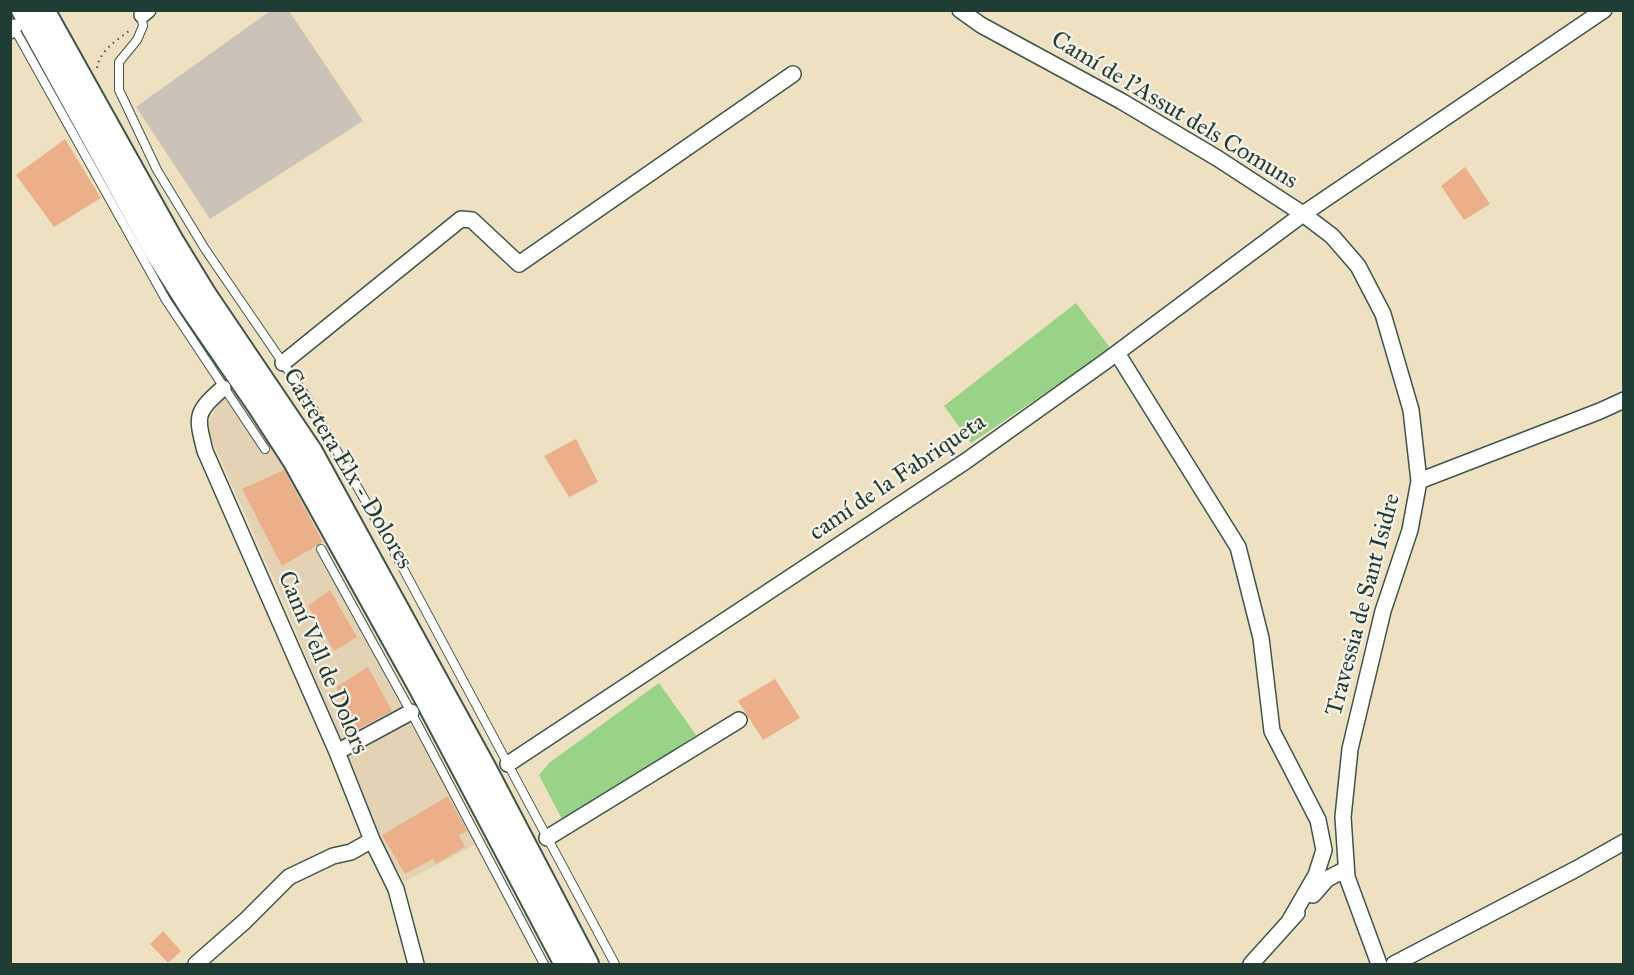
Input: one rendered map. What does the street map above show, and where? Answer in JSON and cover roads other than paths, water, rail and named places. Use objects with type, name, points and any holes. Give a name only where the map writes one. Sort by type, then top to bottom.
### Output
[{"type":"main road","name":"Carretera Elx - Dolores","points":[[43,10],[172,241],[205,295],[311,452],[485,769],[587,964]]},
{"type":"main road","name":"Carretera Elx - Dolores","points":[[14,22],[189,304],[294,460],[421,689],[566,964]]},
{"type":"street","name":"Camí de l'Assut dels Comuns","points":[[960,10],[981,25],[1150,118],[1303,214]]},
{"type":"street","name":"camí de la Fabriqueta","points":[[508,764],[966,460],[1117,353],[1303,214],[1604,10]]},
{"type":"street","points":[[283,363],[461,219],[472,220],[519,264],[793,74]]},
{"type":"street","name":"Travessia de Sant Isidre","points":[[1303,214],[1332,236],[1358,267],[1383,314],[1411,410],[1419,481],[1410,530],[1383,611],[1350,749],[1342,817],[1347,877],[1379,964]]},
{"type":"street","points":[[1117,353],[1238,547],[1261,638],[1272,731],[1318,820],[1324,850],[1316,875],[1290,920]]},
{"type":"street","name":"Camí Vell de Dolors","points":[[223,388],[202,406],[198,423],[205,451],[337,752],[372,840],[396,889],[416,964]]},
{"type":"street","points":[[1419,481],[1623,400]]},
{"type":"street","points":[[337,752],[411,712]]},
{"type":"street","points":[[547,838],[739,720]]},
{"type":"street","points":[[196,964],[245,921],[289,877],[333,856],[351,852],[372,840]]},
{"type":"street","points":[[1394,964],[1623,842]]},
{"type":"street","points":[[1251,964],[1327,879],[1346,869]]},
{"type":"lane","points":[[143,12],[143,26],[137,40],[119,63],[119,90],[157,170],[205,249],[305,395],[391,546],[615,964]]},
{"type":"lane","points":[[14,22],[166,300],[265,449]]},
{"type":"lane","points":[[321,549],[411,712],[544,964]]}]
